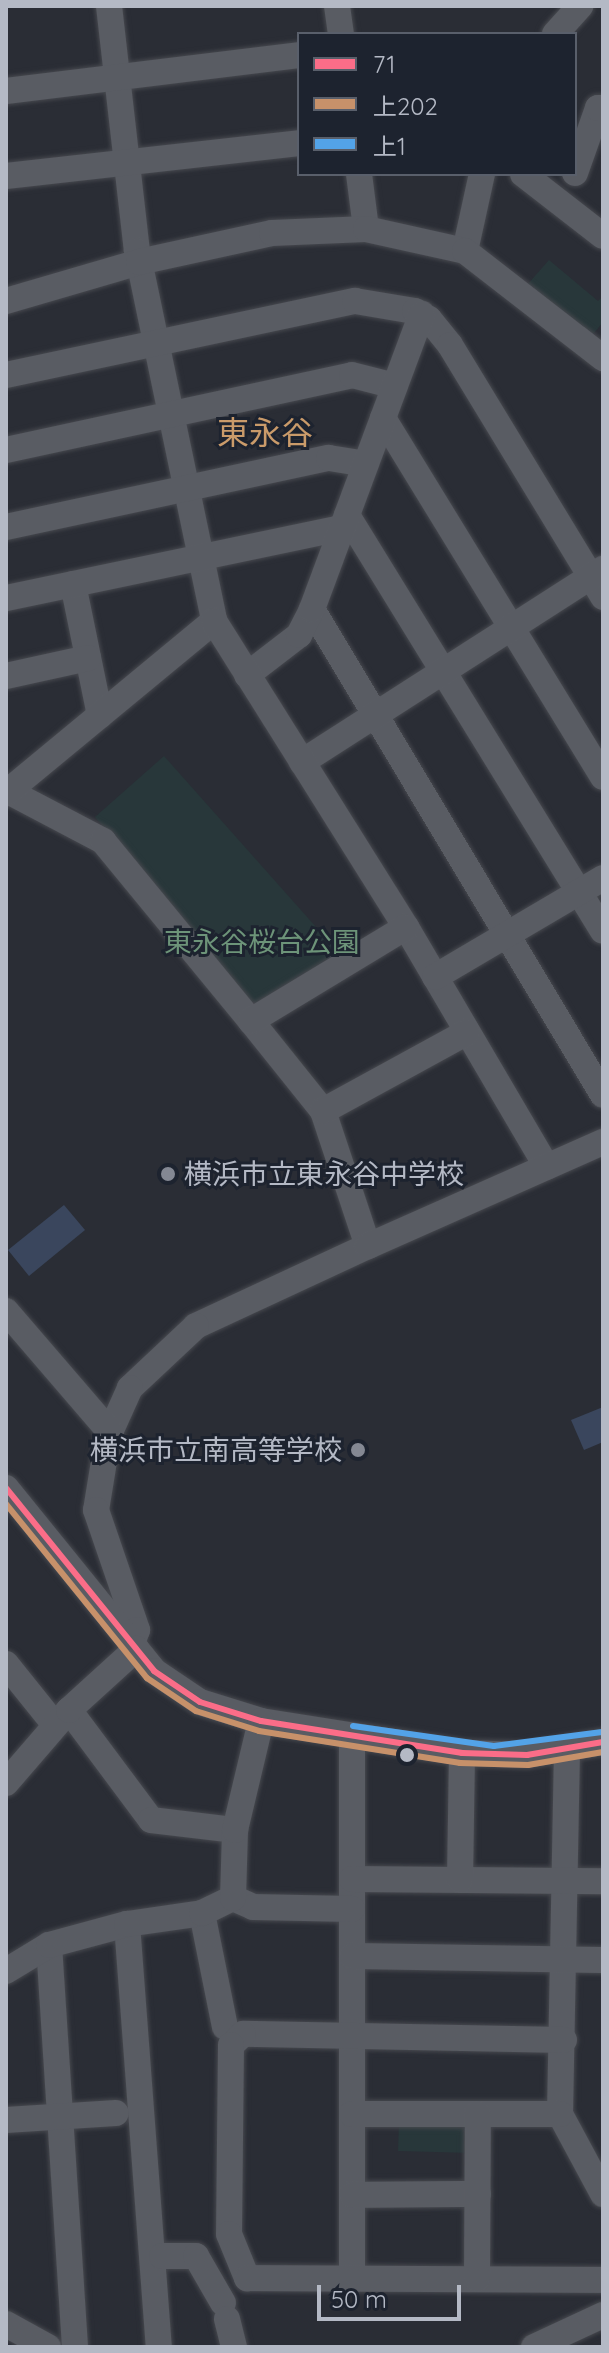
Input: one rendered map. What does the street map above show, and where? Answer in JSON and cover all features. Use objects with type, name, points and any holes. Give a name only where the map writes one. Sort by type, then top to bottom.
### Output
[{"type":"street","points":[[109,6],[139,262],[214,621],[406,927],[547,1167]]},
{"type":"street","points":[[337,6],[341,32]]},
{"type":"street","points":[[556,32],[572,8]]},
{"type":"street","points":[[6,91],[118,80],[297,55]]},
{"type":"street","points":[[577,168],[598,108],[603,108]]},
{"type":"street","points":[[6,176],[297,143]]},
{"type":"street","points":[[359,176],[366,229]]},
{"type":"street","points":[[465,251],[482,176]]},
{"type":"street","points":[[526,176],[603,236]]},
{"type":"street","points":[[564,206],[574,176]]},
{"type":"street","points":[[6,301],[139,262],[272,233],[366,229],[465,251],[603,358]]},
{"type":"street","points":[[6,375],[355,301],[422,314],[450,345],[599,581],[511,628],[302,762]]},
{"type":"street","points":[[247,675],[299,635],[312,609],[422,314]]},
{"type":"street","points":[[6,450],[352,375],[395,386]]},
{"type":"street","points":[[383,418],[603,777]]},
{"type":"street","points":[[6,527],[329,458],[366,464]]},
{"type":"street","points":[[6,598],[345,521]]},
{"type":"street","points":[[345,521],[443,671],[603,931]]},
{"type":"street","points":[[73,584],[100,715]]},
{"type":"street","points":[[312,609],[603,1095]]},
{"type":"street","points":[[214,621],[7,791],[103,841],[323,1111],[368,1246]]},
{"type":"street","points":[[6,676],[88,658]]},
{"type":"street","points":[[435,977],[603,878]]},
{"type":"street","points":[[251,1021],[406,927]]},
{"type":"street","points":[[323,1111],[467,1032]]},
{"type":"street","points":[[6,1783],[62,1718],[134,1646],[137,1630],[96,1510],[110,1432],[130,1388],[196,1326],[603,1142]]},
{"type":"street","points":[[6,1311],[110,1432]]},
{"type":"street","points":[[6,1488],[134,1646],[175,1688],[200,1702],[261,1721],[462,1753],[567,1750],[603,1742]]},
{"type":"street","points":[[6,1664],[15,1686],[62,1718],[151,1820],[235,1830]]},
{"type":"street","points":[[233,1898],[235,1830],[261,1721]]},
{"type":"street","points":[[352,1736],[352,2279]]},
{"type":"street","points":[[567,1750],[564,2040],[560,2114],[603,2194]]},
{"type":"street","points":[[460,1880],[462,1753]]},
{"type":"street","points":[[352,1879],[603,1881]]},
{"type":"street","points":[[233,1898],[253,1907],[352,1909]]},
{"type":"street","points":[[6,1971],[49,1945],[127,1924],[202,1913],[233,1898]]},
{"type":"street","points":[[202,1913],[231,2033],[229,2234],[247,2278],[603,2280]]},
{"type":"street","points":[[127,1924],[156,2256],[159,2347]]},
{"type":"street","points":[[49,1945],[75,2347]]},
{"type":"street","points":[[352,1956],[603,1960]]},
{"type":"street","points":[[231,2033],[564,2040]]},
{"type":"street","points":[[6,2120],[116,2113]]},
{"type":"street","points":[[352,2114],[560,2114]]},
{"type":"street","points":[[477,2279],[478,2114]]},
{"type":"street","points":[[352,2195],[478,2194]]},
{"type":"street","points":[[156,2256],[196,2256],[225,2311],[234,2347]]},
{"type":"street","points":[[534,2347],[603,2315]]},
{"type":"street","points":[[6,2324],[48,2347]]},
{"type":"green space","points":[[549,260],[598,301],[603,296],[603,322],[590,338],[527,285]]},
{"type":"green space","name":"東永谷桜台公園","points":[[164,756],[340,954],[254,1011],[95,817]]},
{"type":"green space","points":[[399,2122],[465,2124],[471,2153],[398,2151]]},
{"type":"water","points":[[64,1205],[85,1230],[29,1276],[8,1250]]},
{"type":"water","points":[[603,1407],[603,1442],[584,1450],[571,1420]]},
{"type":"transit line","name":"71","points":[[6,1488],[154,1671],[200,1702],[261,1721],[462,1753],[527,1755],[603,1742]]},
{"type":"transit line","name":"上202","points":[[6,1504],[147,1678],[196,1711],[259,1731],[460,1763],[528,1765],[603,1752]]},
{"type":"transit line","name":"上1","points":[[353,1726],[494,1746],[602,1732]]},
{"type":"place","name":"横浜市立東永谷中学校","points":[[168,1174]]},
{"type":"place","name":"横浜市立南高等学校","points":[[358,1450]]},
{"type":"district","name":"東永谷","points":[[265,432]]}]
